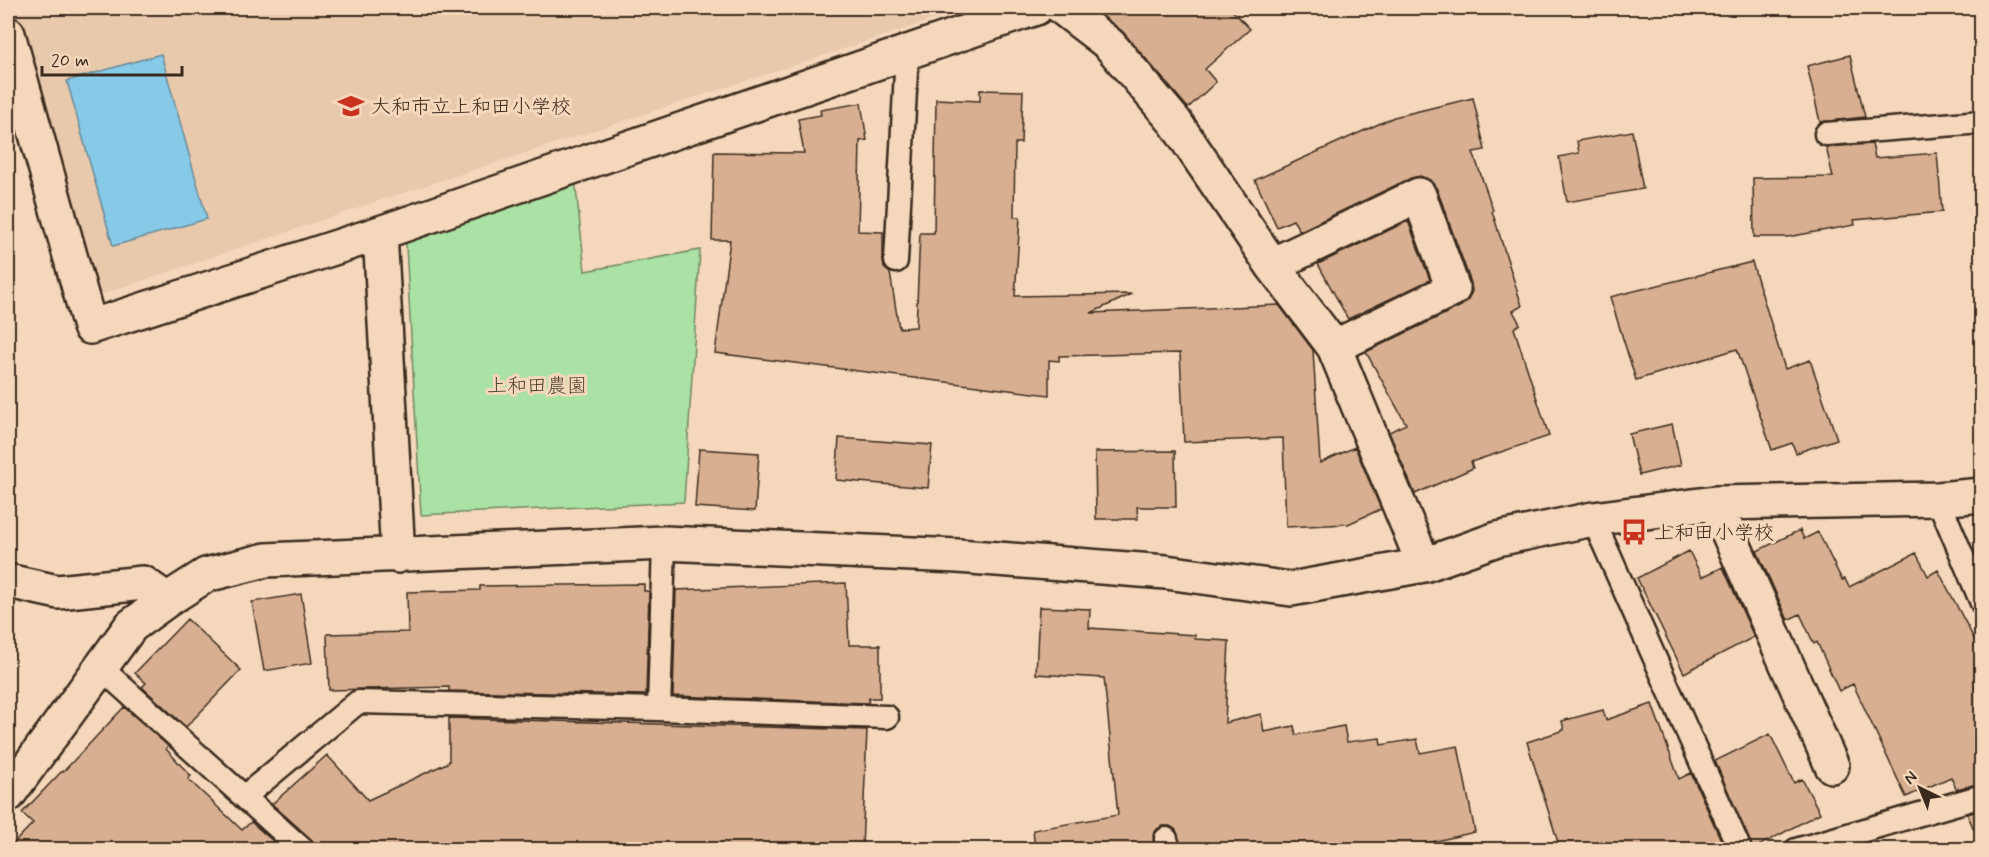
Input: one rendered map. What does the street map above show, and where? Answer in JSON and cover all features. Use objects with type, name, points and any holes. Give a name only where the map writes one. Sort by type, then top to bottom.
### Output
[{"type":"street","points":[[8,34],[90,327],[380,233],[1036,8]]},
{"type":"street","points":[[1062,8],[1109,44],[1175,122],[1272,265],[1334,347],[1424,564]]},
{"type":"street","points":[[1272,265],[1419,195],[1453,289],[1334,347]]},
{"type":"street","points":[[380,233],[398,556]]},
{"type":"street","points":[[8,795],[132,626],[206,575],[266,560],[664,543],[958,556],[1166,572],[1291,589],[1424,564],[1497,539],[1593,519],[1715,503],[1938,499],[1982,495]]},
{"type":"street","points":[[1715,503],[1832,766]]},
{"type":"street","points":[[8,581],[58,592],[143,583],[167,600]]},
{"type":"lane","points":[[896,261],[907,52]]},
{"type":"lane","points":[[1826,134],[1982,122]]},
{"type":"lane","points":[[1938,499],[1982,603]]},
{"type":"lane","points":[[1593,519],[1740,849]]},
{"type":"lane","points":[[659,709],[664,543]]},
{"type":"lane","points":[[101,668],[243,798],[303,849]]},
{"type":"lane","points":[[243,798],[358,702],[887,717]]},
{"type":"lane","points":[[1796,849],[1982,796]]},
{"type":"shaded area","name":"大和市立上和田小学校","points":[[8,8],[969,8],[91,298]]},
{"type":"green space","name":"上和田農園","points":[[575,179],[585,271],[700,250],[684,502],[421,515],[405,228]]},
{"type":"water","points":[[161,54],[207,219],[113,246],[67,81]]},
{"type":"building","points":[[1092,8],[1230,8],[1250,29],[1205,69],[1216,82],[1188,108],[1123,32]]},
{"type":"building","points":[[1850,55],[1865,117],[1820,122],[1807,66]]},
{"type":"building","points":[[980,90],[1023,91],[1021,143],[1015,143],[1014,217],[1020,217],[1015,296],[1132,294],[1091,313],[1279,305],[1313,350],[1320,463],[1355,447],[1381,509],[1348,524],[1286,527],[1283,438],[1184,442],[1180,353],[1059,356],[1059,361],[1049,360],[1049,395],[715,353],[730,240],[712,240],[714,152],[804,153],[798,119],[821,115],[820,110],[861,103],[867,140],[860,141],[858,231],[883,232],[884,268],[890,273],[899,328],[916,327],[920,233],[934,233],[936,99],[980,101]]},
{"type":"building","points":[[1473,98],[1485,150],[1473,152],[1522,306],[1513,311],[1520,324],[1514,328],[1549,436],[1471,462],[1473,468],[1415,494],[1389,432],[1406,424],[1366,352],[1461,306],[1468,300],[1472,291],[1437,189],[1430,180],[1420,176],[1411,178],[1300,231],[1293,220],[1277,227],[1255,180],[1394,117]]},
{"type":"building","points":[[1632,131],[1643,189],[1567,202],[1559,157],[1579,153],[1577,141]]},
{"type":"building","points":[[1872,144],[1875,158],[1937,153],[1942,212],[1854,220],[1855,225],[1787,237],[1754,237],[1753,178],[1833,177],[1826,147]]},
{"type":"building","points":[[1408,221],[1430,280],[1348,319],[1318,264]]},
{"type":"building","points":[[1752,262],[1785,369],[1810,360],[1837,439],[1796,453],[1792,443],[1772,450],[1737,349],[1636,380],[1610,297]]},
{"type":"building","points":[[1672,424],[1681,465],[1639,475],[1629,434]]},
{"type":"building","points":[[839,438],[932,445],[928,488],[836,480]]},
{"type":"building","points":[[699,449],[759,453],[755,511],[695,507]]},
{"type":"building","points":[[1175,451],[1176,507],[1137,507],[1138,519],[1096,519],[1095,452]]},
{"type":"building","points":[[1800,530],[1804,539],[1818,532],[1842,580],[1845,579],[1849,587],[1916,553],[1928,576],[1938,570],[1982,654],[1982,783],[1956,789],[1951,777],[1906,797],[1853,684],[1839,691],[1817,642],[1814,644],[1800,614],[1788,620],[1757,551]]},
{"type":"building","points":[[1689,551],[1702,577],[1723,567],[1754,637],[1684,673],[1637,578]]},
{"type":"building","points":[[846,583],[849,645],[880,645],[880,698],[869,698],[868,703],[673,696],[676,590]]},
{"type":"building","points":[[644,584],[644,591],[649,591],[646,695],[449,691],[449,687],[329,690],[327,634],[408,632],[407,592],[480,590],[480,586]]},
{"type":"building","points":[[301,594],[312,663],[264,671],[252,602]]},
{"type":"building","points":[[1039,607],[1090,609],[1089,628],[1195,635],[1195,639],[1229,641],[1225,723],[1261,714],[1264,732],[1294,726],[1296,735],[1344,726],[1347,742],[1380,738],[1381,745],[1417,739],[1420,753],[1458,746],[1475,832],[1402,849],[1182,849],[1176,830],[1170,826],[1163,826],[1153,835],[1155,849],[1035,849],[1033,830],[1118,815],[1104,678],[1036,674]]},
{"type":"building","points":[[187,619],[241,670],[186,727],[142,687],[146,683],[135,673]]},
{"type":"building","points":[[1652,704],[1679,779],[1691,773],[1725,849],[1560,849],[1527,742],[1564,730],[1562,721],[1603,710],[1606,720]]},
{"type":"building","points":[[124,707],[168,746],[166,749],[191,776],[188,779],[242,830],[251,822],[282,849],[8,849],[33,823],[22,813]]},
{"type":"building","points":[[449,718],[867,730],[862,849],[316,849],[312,840],[272,804],[327,755],[368,800],[449,762]]},
{"type":"building","points":[[1770,734],[1794,783],[1802,779],[1820,813],[1753,849],[1715,761]]},
{"type":"building","points":[[1982,810],[1982,847],[1967,814]]},
{"type":"place","name":"大和市立上和田小学校","points":[[351,106]]},
{"type":"place","name":"上和田小学校","points":[[1634,532]]}]
